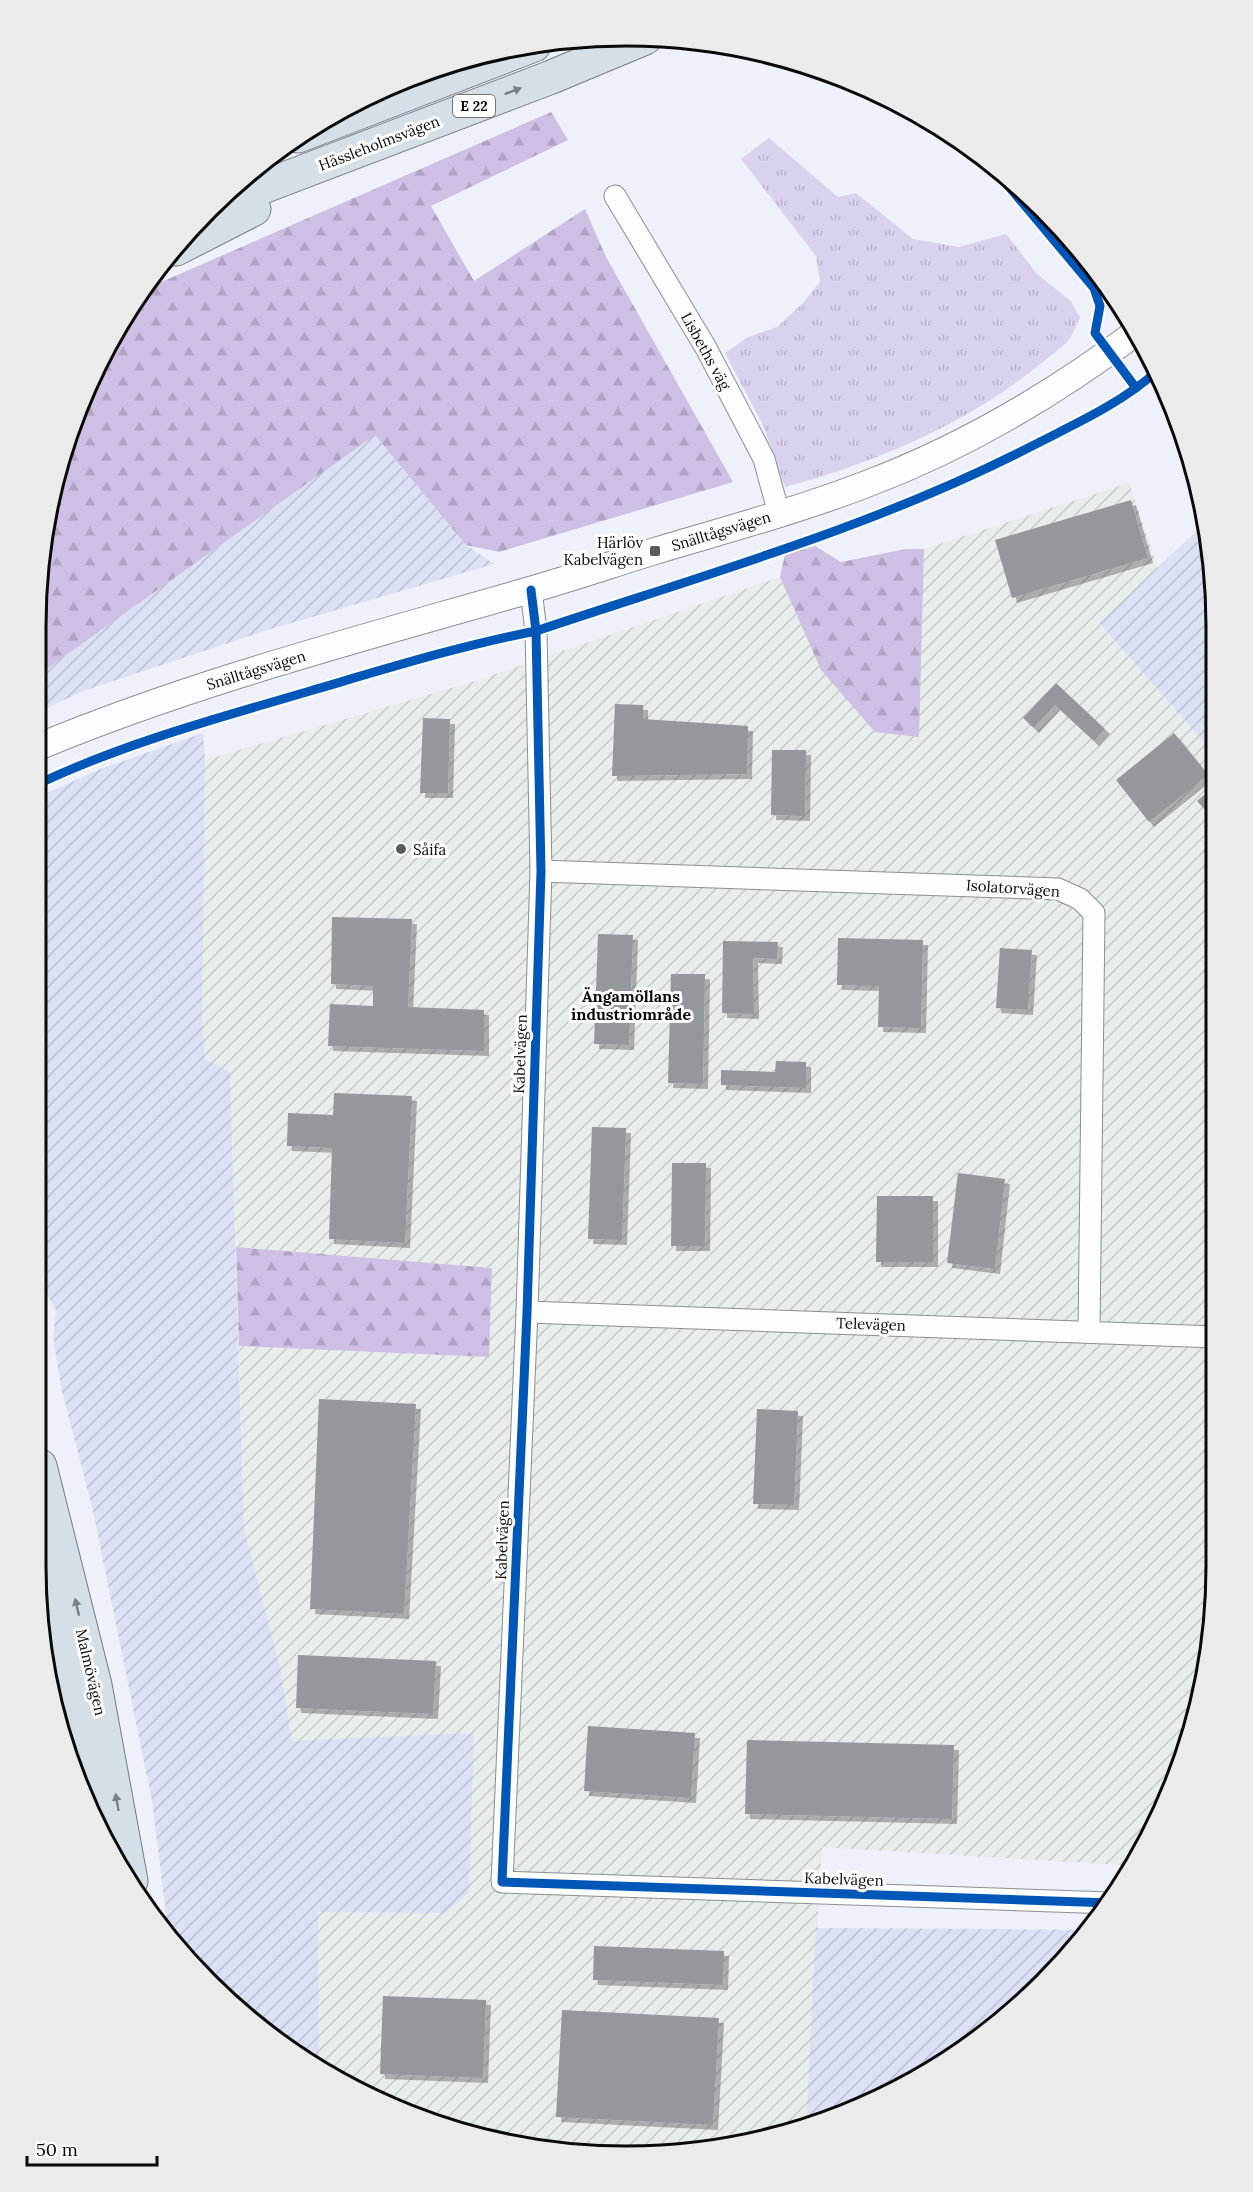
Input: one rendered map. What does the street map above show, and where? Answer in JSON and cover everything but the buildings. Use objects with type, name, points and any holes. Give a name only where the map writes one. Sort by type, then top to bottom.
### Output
[{"type":"highway","name":"Hässleholmsvägen","points":[[236,197],[625,46]]},
{"type":"highway","name":"E 22","points":[[356,114],[484,64]]},
{"type":"highway","name":"E 22","points":[[194,240],[400,135]]},
{"type":"highway","name":"Malmövägen","points":[[46,1490],[95,1684],[126,1858]]},
{"type":"highway","name":"Malmövägen","points":[[47,1591],[87,1776]]},
{"type":"street","name":"Lisbeths väg","points":[[615,196],[706,348],[764,459],[779,514]]},
{"type":"street","name":"Snälltågsvägen","points":[[46,744],[209,684],[396,626],[531,590],[779,514],[866,484],[968,439],[1050,392],[1129,337]]},
{"type":"street","name":"Kabelvägen","points":[[531,590],[536,631],[541,871],[526,1312],[502,1882],[1099,1903]]},
{"type":"street","name":"Isolatorvägen","points":[[541,871],[1058,889],[1080,899],[1094,913],[1089,1332]]},
{"type":"street","name":"Televägen","points":[[526,1312],[1206,1337]]},
{"type":"shaded area","points":[[375,434],[466,545],[494,564],[264,631],[86,690],[46,708],[46,668]]},
{"type":"shaded area","points":[[1129,483],[1158,568],[1099,624],[1206,745],[1206,1565],[1202,1641],[1187,1716],[1176,1752],[1147,1822],[1121,1869],[1121,1865],[822,1847],[807,2117],[777,2126],[702,2141],[626,2146],[551,2141],[476,2126],[440,2115],[370,2086],[319,2057],[318,1912],[446,1913],[473,1733],[292,1742],[281,1671],[244,1529],[239,1346],[488,1357],[492,1268],[236,1247],[230,1072],[205,1059],[202,1024],[205,760],[472,682],[780,577],[821,670],[918,737],[924,549]]},
{"type":"shaded area","points":[[1198,530],[1205,589],[1206,745],[1099,623]]},
{"type":"shaded area","points":[[203,733],[205,760],[202,1024],[205,1059],[230,1072],[244,1529],[281,1671],[292,1741],[474,1733],[469,1892],[446,1913],[318,1912],[319,2057],[273,2026],[244,2002],[216,1976],[167,1920],[152,1801],[93,1511],[61,1387],[53,1337],[56,1310],[46,1292],[46,793],[98,770]]},
{"type":"shaded area","points":[[816,1928],[1078,1930],[1037,1976],[1009,2002],[949,2048],[883,2086],[807,2117]]},
{"type":"green space","points":[[551,112],[568,140],[431,206],[474,281],[585,209],[606,257],[733,482],[499,552],[466,545],[375,435],[46,669],[46,626],[51,551],[66,476],[77,440],[106,370],[124,336],[159,283]]},
{"type":"green space","points":[[769,138],[838,197],[856,193],[913,239],[959,247],[1006,234],[1037,274],[1071,301],[1080,318],[1070,338],[1011,386],[950,423],[853,466],[785,487],[763,425],[725,353],[748,337],[777,327],[803,303],[820,282],[816,256],[741,159]]},
{"type":"green space","points":[[815,546],[841,562],[906,549],[924,549],[919,737],[875,732],[821,670],[780,577],[785,554]]},
{"type":"green space","points":[[236,1247],[492,1268],[489,1357],[239,1346]]},
{"type":"cycle path","points":[[1022,202],[1094,288],[1100,306],[1095,333],[1136,388]]},
{"type":"cycle path","points":[[46,780],[104,756],[172,732],[422,658],[536,631],[788,548],[912,501],[972,475],[1112,404],[1150,377]]},
{"type":"cycle path","points":[[531,590],[536,631],[541,871],[527,1312],[502,1882],[1099,1903]]},
{"type":"place","name":"Härlöv Kabelvägen","points":[[655,551]]},
{"type":"place","name":"Såifa","points":[[401,849]]},
{"type":"district","name":"Ängamöllans industriområde","points":[[631,1005]]}]
